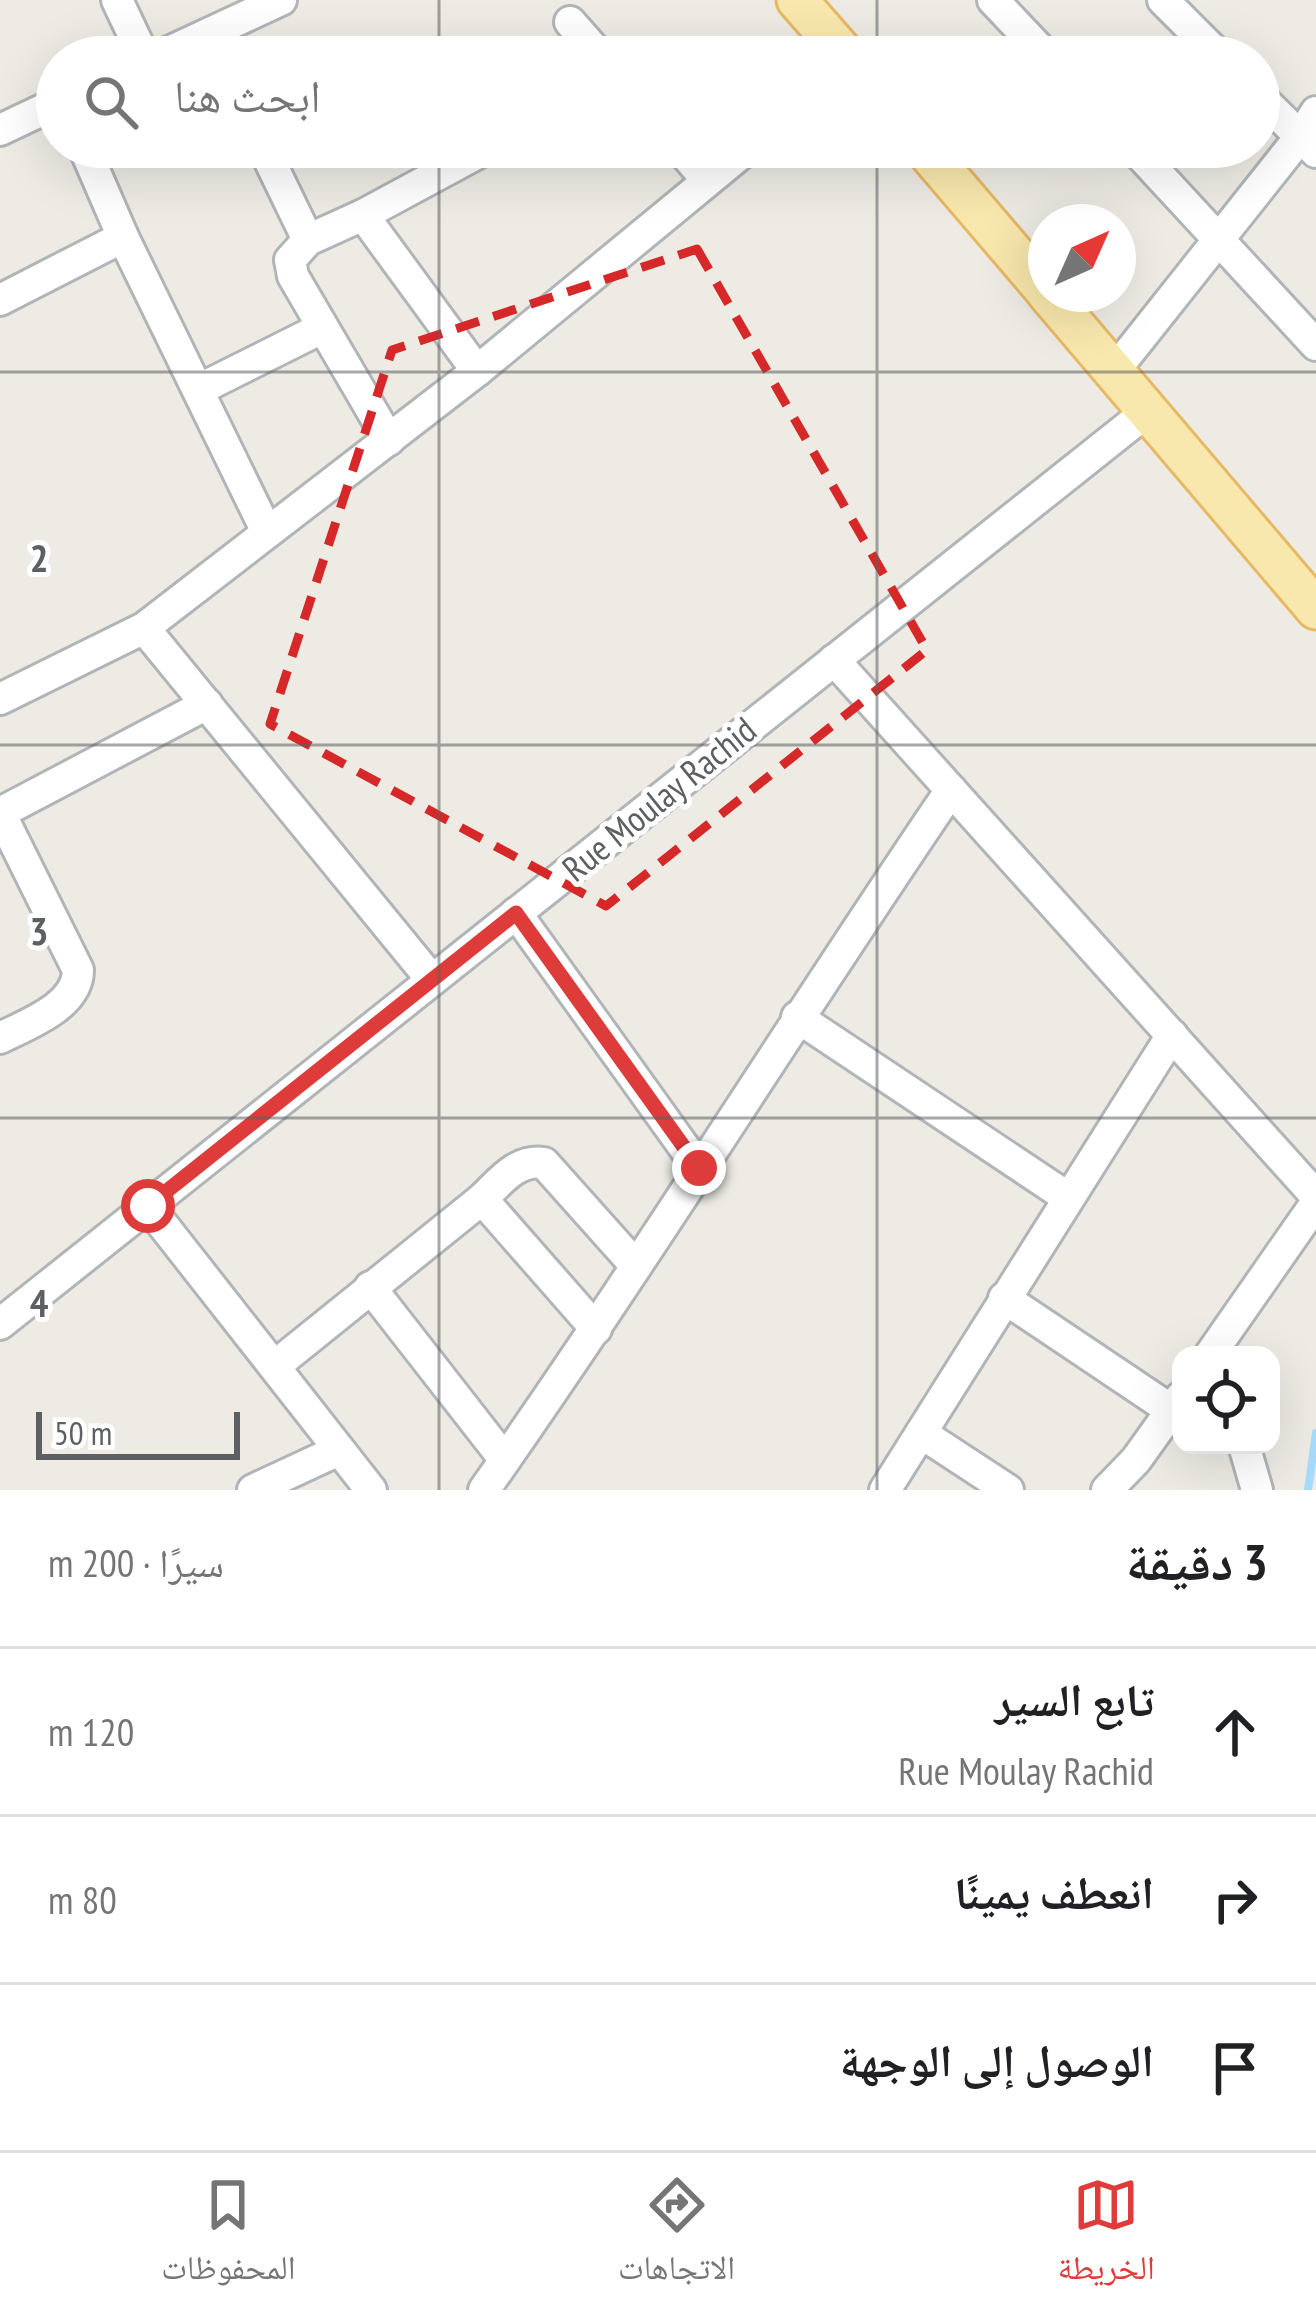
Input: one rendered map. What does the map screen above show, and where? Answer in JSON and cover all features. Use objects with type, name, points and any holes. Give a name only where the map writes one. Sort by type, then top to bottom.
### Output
[{"type":"main road","points":[[805,6],[830,36]]},
{"type":"main road","points":[[941,168],[1028,271]]},
{"type":"main road","points":[[1064,312],[1316,609]]},
{"type":"street","points":[[117,0],[134,36]]},
{"type":"street","points":[[228,36],[281,0]]},
{"type":"street","points":[[993,0],[1027,36]]},
{"type":"street","points":[[1163,0],[1199,36]]},
{"type":"street","points":[[570,22],[582,36]]},
{"type":"street","points":[[1115,370],[1311,134],[1280,111]]},
{"type":"street","points":[[0,130],[36,113]]},
{"type":"street","points":[[93,168],[267,532]]},
{"type":"street","points":[[273,168],[308,240]]},
{"type":"street","points":[[388,440],[289,267],[295,252],[308,240],[451,168]]},
{"type":"street","points":[[697,168],[707,179]]},
{"type":"street","points":[[0,699],[145,628],[477,371],[721,168]]},
{"type":"street","points":[[1153,168],[1316,345]]},
{"type":"street","points":[[363,215],[477,371]]},
{"type":"street","points":[[0,300],[123,237]]},
{"type":"street","points":[[200,389],[322,328]]},
{"type":"street","name":"Rue Moulay Rachid","points":[[0,1324],[1149,410]]},
{"type":"street","points":[[145,628],[432,980]]},
{"type":"street","points":[[834,660],[1316,1199],[1216,1346]]},
{"type":"street","points":[[0,1039],[74,992],[78,970],[0,813],[207,704]]},
{"type":"street","points":[[484,1490],[596,1329],[797,1017],[951,790]]},
{"type":"street","points":[[516,913],[699,1168]]},
{"type":"street","points":[[797,1017],[1067,1197]]},
{"type":"street","points":[[885,1490],[1172,1035]]},
{"type":"street","points":[[276,1365],[516,1167],[532,1161],[544,1163],[636,1266]]},
{"type":"street","points":[[482,1199],[596,1329]]},
{"type":"street","points":[[148,1206],[371,1490]]},
{"type":"street","points":[[370,1287],[505,1460]]},
{"type":"street","points":[[1004,1298],[1172,1401]]},
{"type":"street","points":[[1243,1308],[1243,1346]]},
{"type":"street","points":[[1107,1490],[1136,1460],[1172,1409]]},
{"type":"street","points":[[921,1433],[1008,1490]]},
{"type":"street","points":[[253,1490],[339,1450]]},
{"type":"street","points":[[1247,1454],[1257,1490]]},
{"type":"highlighted area","points":[[697,249],[927,650],[606,906],[270,724],[392,350]]},
{"type":"waterway","points":[[1308,1490],[1316,1433]]},
{"type":"route","points":[[148,1206],[516,913],[699,1168]]}]
